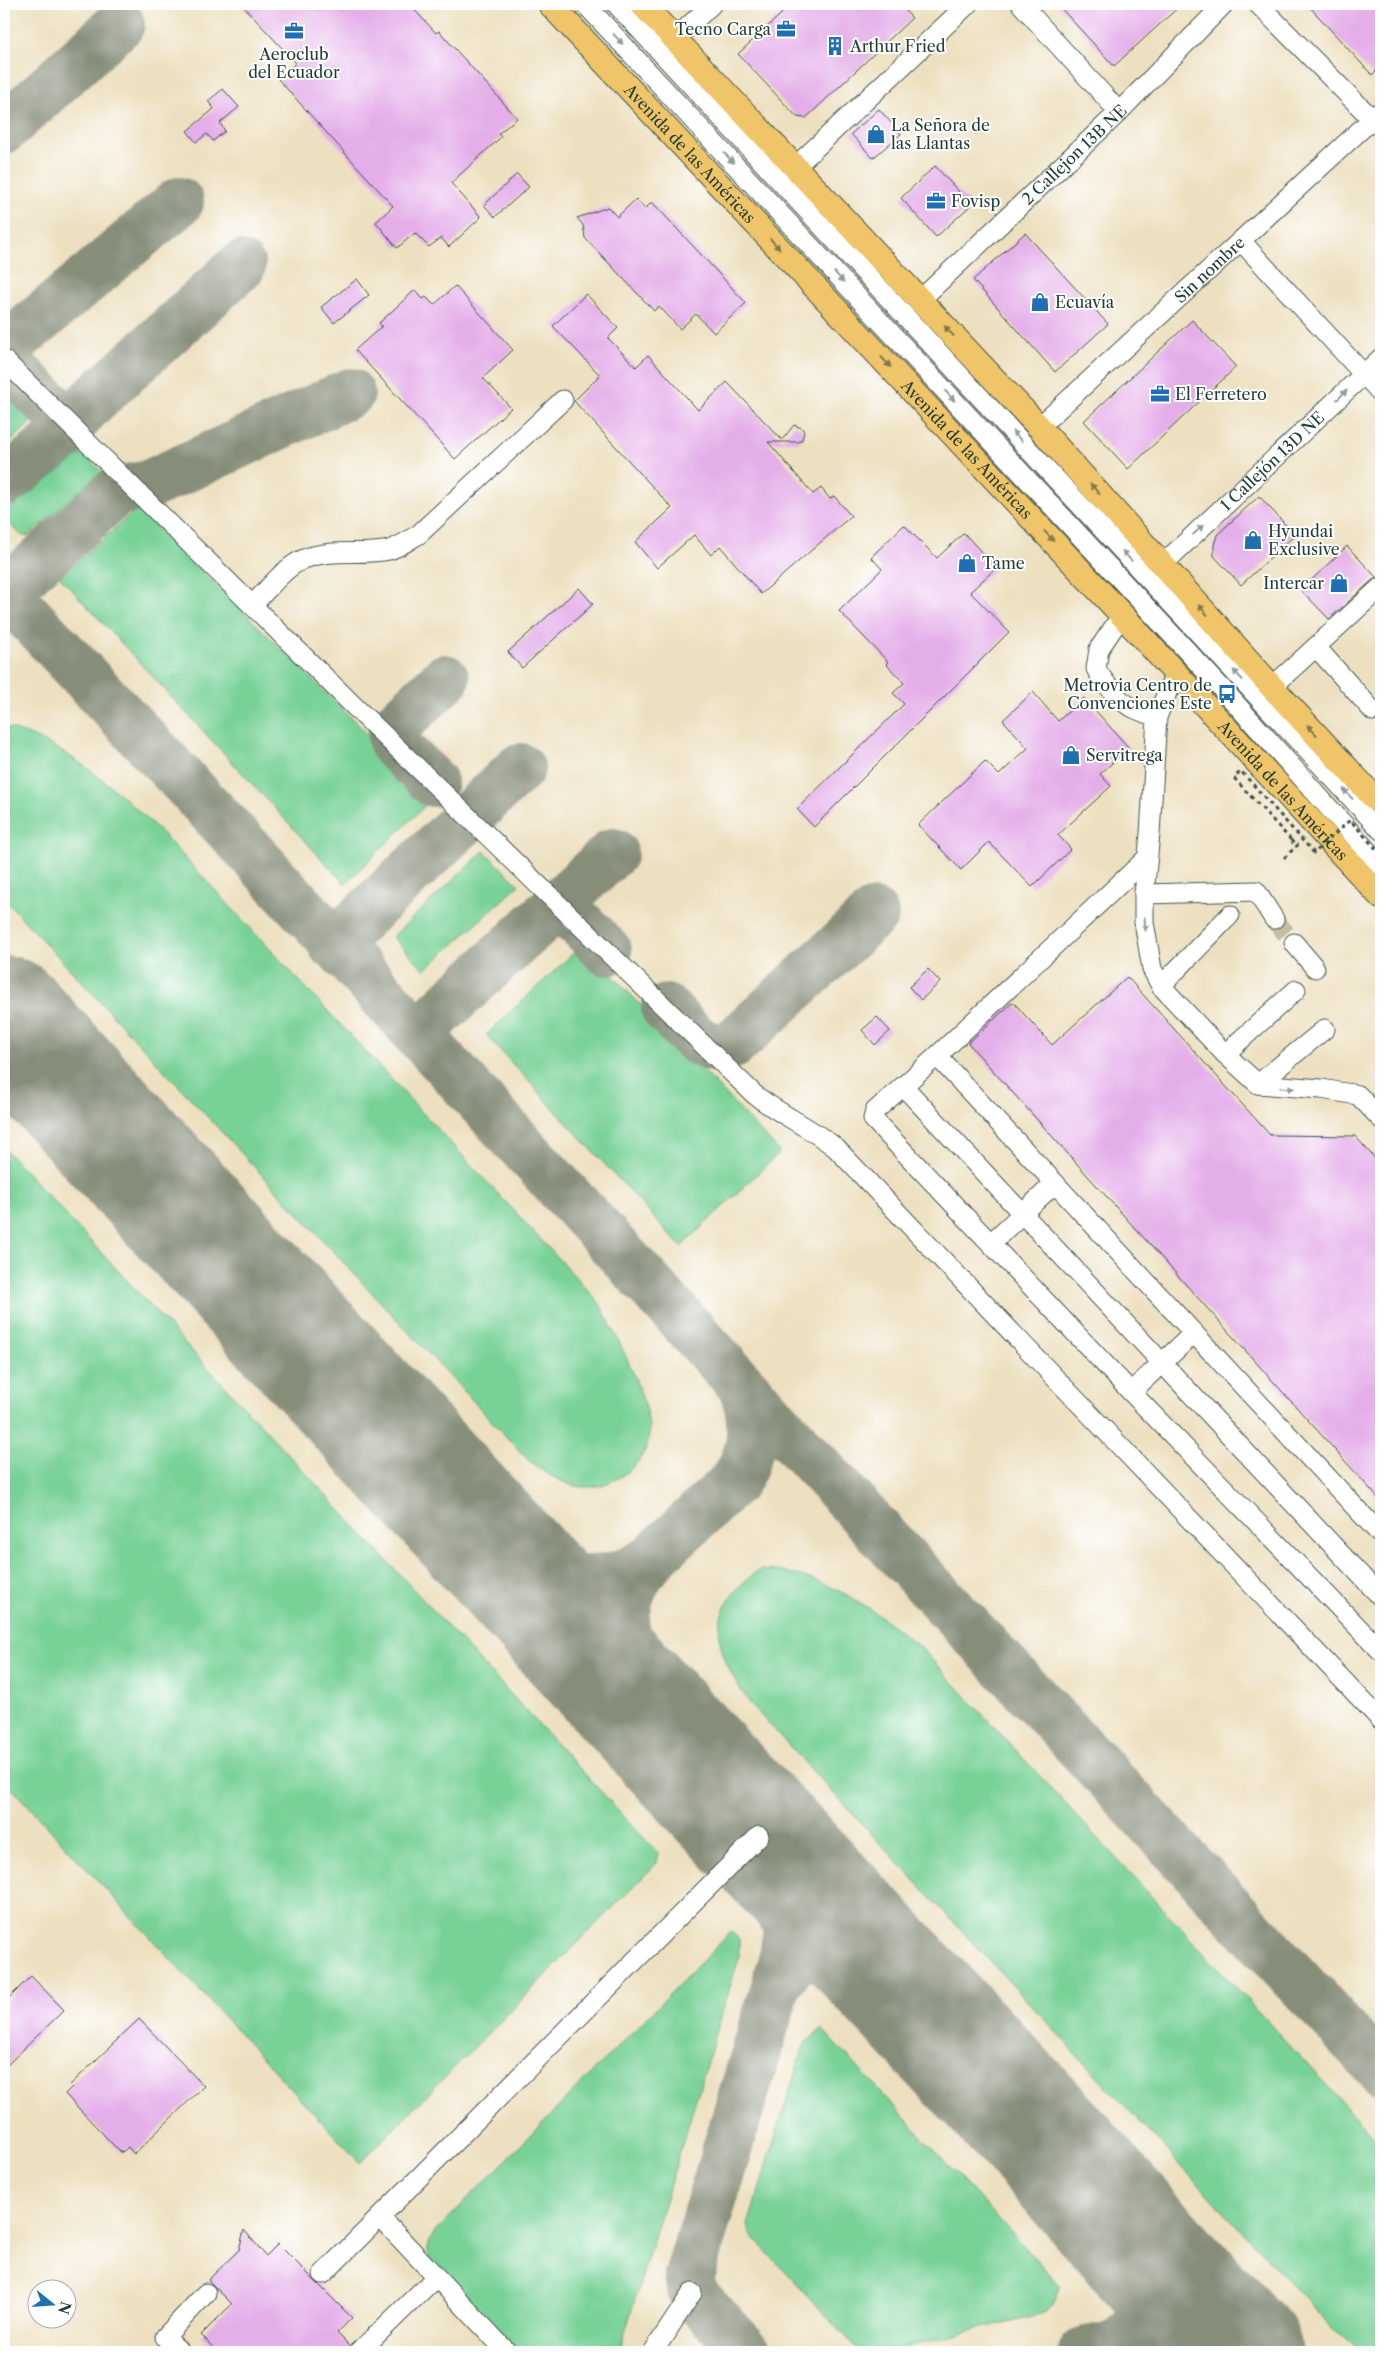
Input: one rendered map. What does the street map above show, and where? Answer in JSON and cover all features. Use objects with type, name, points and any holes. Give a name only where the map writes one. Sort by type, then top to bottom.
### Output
[{"type":"main road","name":"Avenida de las Américas","points":[[550,4],[1122,615],[1381,897]]},
{"type":"main road","points":[[642,4],[1039,427],[1272,687],[1381,805]]},
{"type":"street","name":"Avenida de las Américas","points":[[585,4],[1220,687],[1381,866]]},
{"type":"street","points":[[616,4],[1381,830]]},
{"type":"street","points":[[675,39],[712,4]]},
{"type":"street","points":[[795,167],[968,4]]},
{"type":"street","points":[[1021,4],[1119,112]]},
{"type":"street","name":"2 Callejon 13B NE","points":[[920,300],[1119,112],[1224,4]]},
{"type":"street","points":[[1258,4],[1378,120]]},
{"type":"street","name":"Sin nombre","points":[[1039,427],[1241,241],[1378,120]]},
{"type":"street","points":[[1241,241],[1381,393]]},
{"type":"street","name":"1 Callejón 13D NE","points":[[1162,564],[1381,358]]},
{"type":"street","points":[[4,360],[252,605],[755,1095],[771,1107],[821,1136],[836,1148],[1381,1720]]},
{"type":"street","points":[[252,605],[292,566],[303,560],[325,554],[388,550],[404,544],[419,534],[563,400]]},
{"type":"street","points":[[1272,687],[1381,587]]},
{"type":"street","points":[[1122,615],[1099,649],[1096,669],[1112,691],[1131,709],[1156,718]]},
{"type":"street","points":[[1316,647],[1373,711]]},
{"type":"street","points":[[1175,673],[1156,718],[1144,894],[1147,944],[1152,969],[1162,986],[1225,1054],[1258,1084],[1321,1089],[1358,1095],[1381,1119]]},
{"type":"street","points":[[1147,858],[937,1056],[877,1109],[873,1119],[1131,1392],[1381,1651]]},
{"type":"street","points":[[1144,894],[1256,891],[1274,919]]},
{"type":"street","points":[[1162,986],[1230,915]]},
{"type":"street","points":[[1294,944],[1316,968]]},
{"type":"street","points":[[1225,1054],[1296,990]]},
{"type":"street","points":[[1258,1084],[1325,1029]]},
{"type":"street","points":[[937,1056],[1381,1535]]},
{"type":"street","points":[[904,1086],[1381,1596]]},
{"type":"street","points":[[990,1244],[1054,1183]]},
{"type":"street","points":[[1131,1392],[1194,1333]]},
{"type":"street","points":[[323,2274],[760,1836]]},
{"type":"street","points":[[380,2217],[507,2352]]},
{"type":"street","points":[[359,2352],[436,2277]]},
{"type":"street","points":[[180,2352],[165,2337],[206,2293]]},
{"type":"street","points":[[653,2352],[692,2293]]},
{"type":"path","points":[[1296,846],[1234,778],[1241,771],[1314,853],[1350,820],[1379,852],[1381,850]]},
{"type":"green space","points":[[4,377],[39,415],[4,448]]},
{"type":"green space","points":[[83,453],[105,475],[96,476],[28,536],[22,536],[4,519],[5,512]]},
{"type":"green space","points":[[138,508],[433,798],[345,884],[60,577]]},
{"type":"green space","points":[[4,727],[47,743],[88,768],[159,830],[598,1301],[630,1365],[644,1402],[648,1419],[649,1432],[647,1444],[636,1464],[627,1472],[606,1484],[582,1487],[560,1481],[528,1460],[4,899]]},
{"type":"green space","points":[[484,851],[519,885],[425,970],[392,937]]},
{"type":"green space","points":[[583,944],[780,1152],[681,1247],[486,1035]]},
{"type":"green space","points":[[4,1148],[658,1853],[657,1863],[360,2163],[4,1780]]},
{"type":"green space","points":[[759,1570],[783,1572],[805,1577],[848,1595],[887,1621],[923,1650],[1381,2144],[1381,2352],[1363,2350],[1334,2330],[751,1705],[729,1668],[722,1651],[719,1634],[721,1618],[728,1602],[740,1586]]},
{"type":"green space","points":[[731,1932],[739,1939],[739,1958],[619,2352],[520,2352],[430,2260],[428,2249],[434,2233]]},
{"type":"green space","points":[[822,2029],[1060,2285],[1055,2301],[1044,2313],[885,2352],[859,2351],[750,2234],[748,2225],[801,2054],[805,2043]]},
{"type":"building","points":[[241,4],[409,4],[436,33],[439,31],[517,118],[498,134],[501,137],[451,183],[481,217],[449,247],[441,238],[429,247],[415,233],[397,248],[376,222],[393,206],[278,79],[296,63]]},
{"type":"building","name":"Arthur Fried","points":[[792,4],[899,4],[912,18],[806,118],[797,117],[738,54]]},
{"type":"building","points":[[1057,4],[1182,4],[1114,66]]},
{"type":"building","points":[[1307,4],[1381,4],[1381,66],[1372,75]]},
{"type":"building","points":[[223,89],[239,107],[220,123],[225,131],[213,141],[207,134],[196,142],[187,131],[214,109],[208,101]]},
{"type":"building","name":"La Señora de las Llantas","points":[[879,109],[901,134],[873,158],[851,134]]},
{"type":"building","name":"Fovisp","points":[[935,166],[971,205],[936,237],[901,198]]},
{"type":"building","points":[[517,174],[529,187],[495,217],[484,205]]},
{"type":"building","points":[[636,199],[645,209],[652,202],[746,303],[714,333],[696,314],[680,329],[659,306],[654,311],[585,238],[583,225],[577,218],[608,207],[617,217]]},
{"type":"building","name":"Ecuavía","points":[[1025,233],[1108,324],[1055,372],[973,280]]},
{"type":"building","points":[[357,279],[369,295],[334,323],[321,307]]},
{"type":"building","points":[[455,286],[513,350],[483,378],[511,408],[455,459],[355,350],[382,326],[379,323],[415,290],[423,299],[426,297],[434,305]]},
{"type":"building","points":[[586,294],[618,328],[608,338],[636,367],[648,355],[698,410],[727,382],[782,440],[794,425],[802,428],[804,432],[802,440],[798,442],[768,442],[813,494],[821,488],[830,499],[834,496],[851,516],[761,594],[720,546],[711,555],[694,535],[657,568],[635,542],[672,508],[574,401],[600,375],[553,326]]},
{"type":"building","name":"El Ferretero","points":[[1192,320],[1236,367],[1128,469],[1084,421]]},
{"type":"building","name":"Hyundai Exclusive","points":[[1259,496],[1295,535],[1241,585],[1214,556],[1214,545],[1217,535]]},
{"type":"building","points":[[904,525],[937,558],[964,533],[996,568],[970,592],[1009,632],[814,827],[797,809],[904,704],[893,693],[904,683],[886,664],[888,662],[839,611],[882,569],[871,557]]},
{"type":"building","name":"Intercar","points":[[1347,546],[1376,577],[1329,619],[1301,590]]},
{"type":"building","points":[[579,588],[593,604],[522,668],[508,652]]},
{"type":"building","points":[[1033,692],[1058,721],[1084,698],[1129,748],[1100,774],[1111,786],[1058,835],[1071,849],[1032,887],[989,842],[961,870],[918,825],[985,761],[999,775],[1028,748],[1003,720]]},
{"type":"building","points":[[928,969],[940,982],[921,1000],[909,987]]},
{"type":"building","points":[[1127,977],[1270,1135],[1355,1136],[1381,1165],[1381,1501],[968,1043],[1013,1002],[1052,1045]]},
{"type":"building","points":[[877,1017],[890,1031],[875,1045],[862,1030]]},
{"type":"building","points":[[31,1976],[64,2010],[4,2068],[4,2003]]},
{"type":"building","points":[[139,2019],[204,2086],[134,2154],[128,2147],[121,2153],[65,2094],[72,2087],[70,2085]]},
{"type":"building","points":[[244,2230],[266,2256],[278,2244],[352,2318],[337,2333],[350,2346],[348,2352],[219,2352],[201,2335],[232,2304],[208,2280],[239,2250]]},
{"type":"taxiway","points":[[4,129],[120,24]]},
{"type":"taxiway","points":[[62,437],[65,426],[61,416],[11,367],[6,356],[8,349],[16,339],[179,202]]},
{"type":"taxiway","points":[[4,482],[59,439],[89,404],[241,266]]},
{"type":"taxiway","points":[[5,592],[117,491],[148,485],[350,393]]},
{"type":"taxiway","points":[[4,591],[239,840],[742,1385],[1381,2070]]},
{"type":"taxiway","points":[[433,782],[396,747],[392,739],[392,733],[396,725],[445,679]]},
{"type":"taxiway","points":[[333,945],[520,768]]},
{"type":"taxiway","points":[[417,1034],[613,853]]},
{"type":"taxiway","points":[[543,918],[553,914],[562,914],[570,917],[586,929],[607,951]]},
{"type":"taxiway","points":[[666,1009],[688,1032],[704,1044],[713,1047],[733,1044],[874,914]]},
{"type":"taxiway","points":[[665,1735],[654,1717],[635,1677],[625,1634],[625,1613],[631,1592],[645,1567],[658,1552],[734,1482],[741,1470],[746,1458],[751,1434],[750,1410],[742,1385]]},
{"type":"taxiway","points":[[482,1537],[522,1562],[543,1571],[563,1577],[584,1580],[606,1578],[628,1572],[650,1560]]},
{"type":"taxiway","points":[[759,1836],[771,1854],[786,1889],[788,1925],[777,1983]]},
{"type":"taxiway","points":[[747,2352],[692,2293],[689,2276],[777,1983],[799,1958],[824,1947],[852,1950],[881,1967]]},
{"type":"taxiway","points":[[1111,2346],[1132,2331],[1147,2312],[1152,2301],[1154,2289],[1153,2276],[1149,2263],[1132,2237]]},
{"type":"taxiway","points":[[1083,2352],[1156,2338],[1191,2340],[1209,2344],[1228,2352]]},
{"type":"runway","points":[[4,1018],[665,1735],[1033,2126],[1132,2237],[1240,2352]]},
{"type":"tunnel","points":[[1274,919],[1294,943]]},
{"type":"place","name":"Tecno Carga","points":[[786,29]]},
{"type":"place","name":"Aeroclub del Ecuador","points":[[294,31]]},
{"type":"place","name":"Arthur Fried","points":[[835,46]]},
{"type":"place","name":"La Señora de las Llantas","points":[[876,134]]},
{"type":"place","name":"Fovisp","points":[[936,201]]},
{"type":"place","name":"Ecuavía","points":[[1040,302]]},
{"type":"place","name":"El Ferretero","points":[[1160,394]]},
{"type":"place","name":"Hyundai Exclusive","points":[[1253,540]]},
{"type":"place","name":"Tame","points":[[967,563]]},
{"type":"place","name":"Intercar","points":[[1339,583]]},
{"type":"place","name":"Metrovia Centro de Convenciones Este","points":[[1227,694]]},
{"type":"place","name":"Servitrega","points":[[1071,755]]}]
